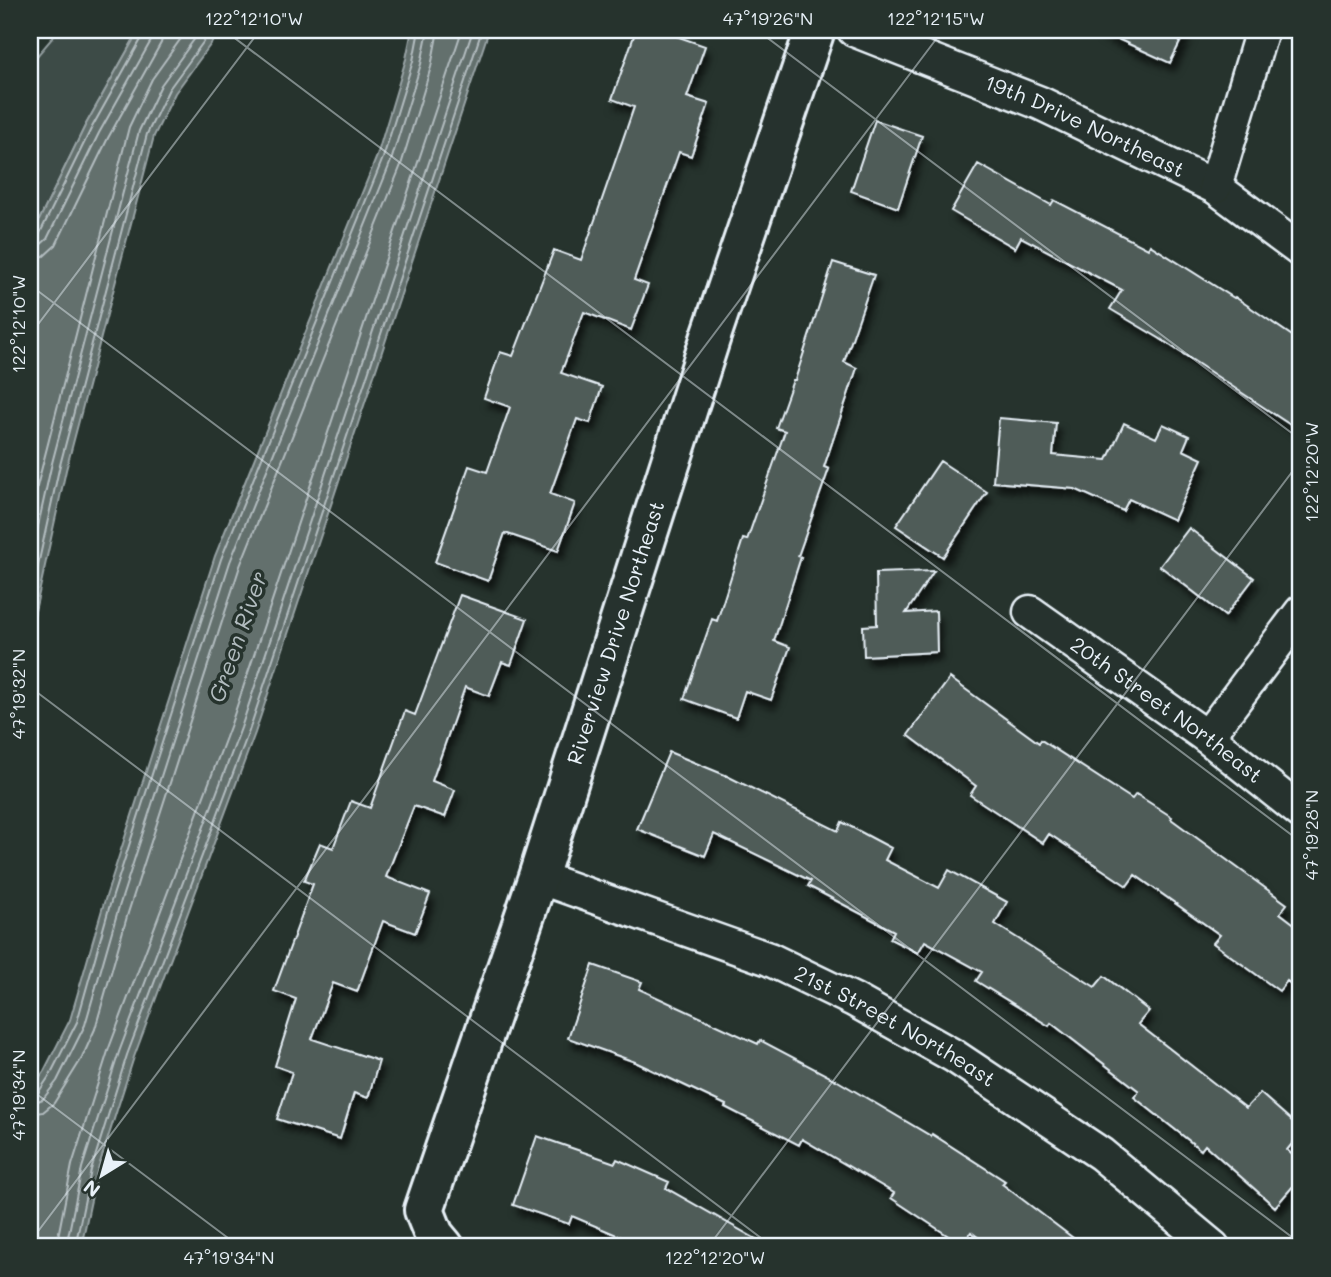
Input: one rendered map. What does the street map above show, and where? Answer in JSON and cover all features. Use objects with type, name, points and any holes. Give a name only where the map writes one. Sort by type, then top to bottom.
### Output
[{"type":"street","name":"Riverview Drive Northeast","points":[[431,1243],[424,1210],[538,877],[711,336],[814,30]]},
{"type":"street","name":"19th Drive Northeast","points":[[854,30],[1040,103],[1214,187],[1301,251]]},
{"type":"street","points":[[1214,187],[1262,30]]},
{"type":"street","name":"20th Street Northeast","points":[[1030,612],[1207,737],[1301,812]]},
{"type":"street","points":[[1207,737],[1301,612]]},
{"type":"street","name":"21st Street Northeast","points":[[538,877],[769,959],[854,1000],[954,1056],[1101,1154],[1213,1247]]},
{"type":"shaded area","points":[[59,30],[139,30],[85,126],[30,239],[30,64]]},
{"type":"water","points":[[139,30],[221,30],[175,93],[154,136],[66,470],[30,634],[30,239],[85,126]]},
{"type":"water","name":"Green River","points":[[412,30],[489,30],[255,733],[134,1057],[97,1172],[81,1247],[30,1247],[30,1090],[44,1071],[70,1020],[103,906],[215,556],[377,156]]},
{"type":"building","points":[[636,30],[659,30],[705,46],[687,97],[709,104],[691,156],[679,152],[634,280],[648,285],[631,330],[584,312],[561,373],[602,387],[590,423],[577,419],[550,494],[575,503],[558,551],[505,533],[488,581],[435,562],[469,466],[487,472],[510,407],[484,398],[500,352],[513,356],[554,250],[581,260],[634,107],[612,99]]},
{"type":"building","points":[[1098,30],[1186,30],[1170,63]]},
{"type":"building","points":[[875,120],[922,136],[898,208],[851,191]]},
{"type":"building","points":[[978,164],[1051,205],[1054,200],[1148,249],[1150,245],[1235,297],[1301,342],[1301,432],[1159,338],[1110,309],[1122,290],[1021,237],[1015,248],[951,211]]},
{"type":"building","points":[[833,262],[874,275],[844,362],[857,368],[824,467],[829,469],[798,556],[801,557],[774,641],[790,647],[771,700],[745,691],[736,718],[684,699],[712,619],[717,621],[743,539],[747,540],[785,431],[776,428],[795,380]]},
{"type":"building","points":[[999,418],[1056,423],[1053,455],[1107,460],[1124,423],[1156,438],[1163,424],[1189,436],[1183,450],[1202,459],[1174,520],[1129,499],[1123,511],[1075,489],[993,482]]},
{"type":"building","points":[[940,461],[987,492],[943,557],[896,526]]},
{"type":"building","points":[[1189,528],[1254,578],[1225,616],[1160,566]]},
{"type":"building","points":[[934,571],[906,613],[936,611],[937,652],[864,656],[863,626],[877,625],[876,573]]},
{"type":"building","points":[[460,595],[527,619],[511,665],[502,662],[489,696],[465,687],[432,781],[455,790],[445,817],[414,806],[386,877],[430,894],[415,933],[383,921],[357,992],[333,983],[312,1039],[379,1061],[368,1098],[354,1093],[340,1139],[277,1119],[292,1072],[275,1066],[296,999],[274,991],[313,884],[304,881],[320,843],[333,848],[351,801],[370,808],[405,711],[415,715]]},
{"type":"building","points":[[950,678],[1039,743],[1041,740],[1132,799],[1136,794],[1172,817],[1171,819],[1287,904],[1280,913],[1301,929],[1301,992],[1287,981],[1279,991],[1213,943],[1220,935],[1135,875],[1127,886],[1049,834],[1043,843],[970,795],[976,786],[908,735]]},
{"type":"building","points":[[669,752],[725,775],[838,831],[842,822],[891,848],[885,860],[939,888],[949,870],[1007,902],[995,924],[1095,987],[1104,976],[1149,1011],[1138,1024],[1246,1108],[1260,1093],[1301,1129],[1301,1133],[1287,1150],[1301,1163],[1301,1177],[1275,1207],[1205,1145],[1201,1150],[1134,1097],[1139,1091],[1051,1023],[1049,1026],[976,981],[982,972],[925,941],[918,953],[890,939],[894,931],[808,886],[811,881],[714,834],[705,856],[637,829]]},
{"type":"building","points":[[593,965],[642,982],[639,989],[758,1044],[760,1040],[836,1080],[931,1136],[932,1134],[1005,1181],[1002,1184],[1085,1247],[991,1247],[971,1232],[962,1245],[891,1198],[894,1193],[802,1139],[799,1145],[725,1107],[726,1105],[635,1062],[568,1038]]},
{"type":"building","points":[[537,1136],[615,1163],[617,1159],[669,1182],[666,1188],[770,1247],[645,1247],[572,1216],[569,1224],[513,1205]]}]
